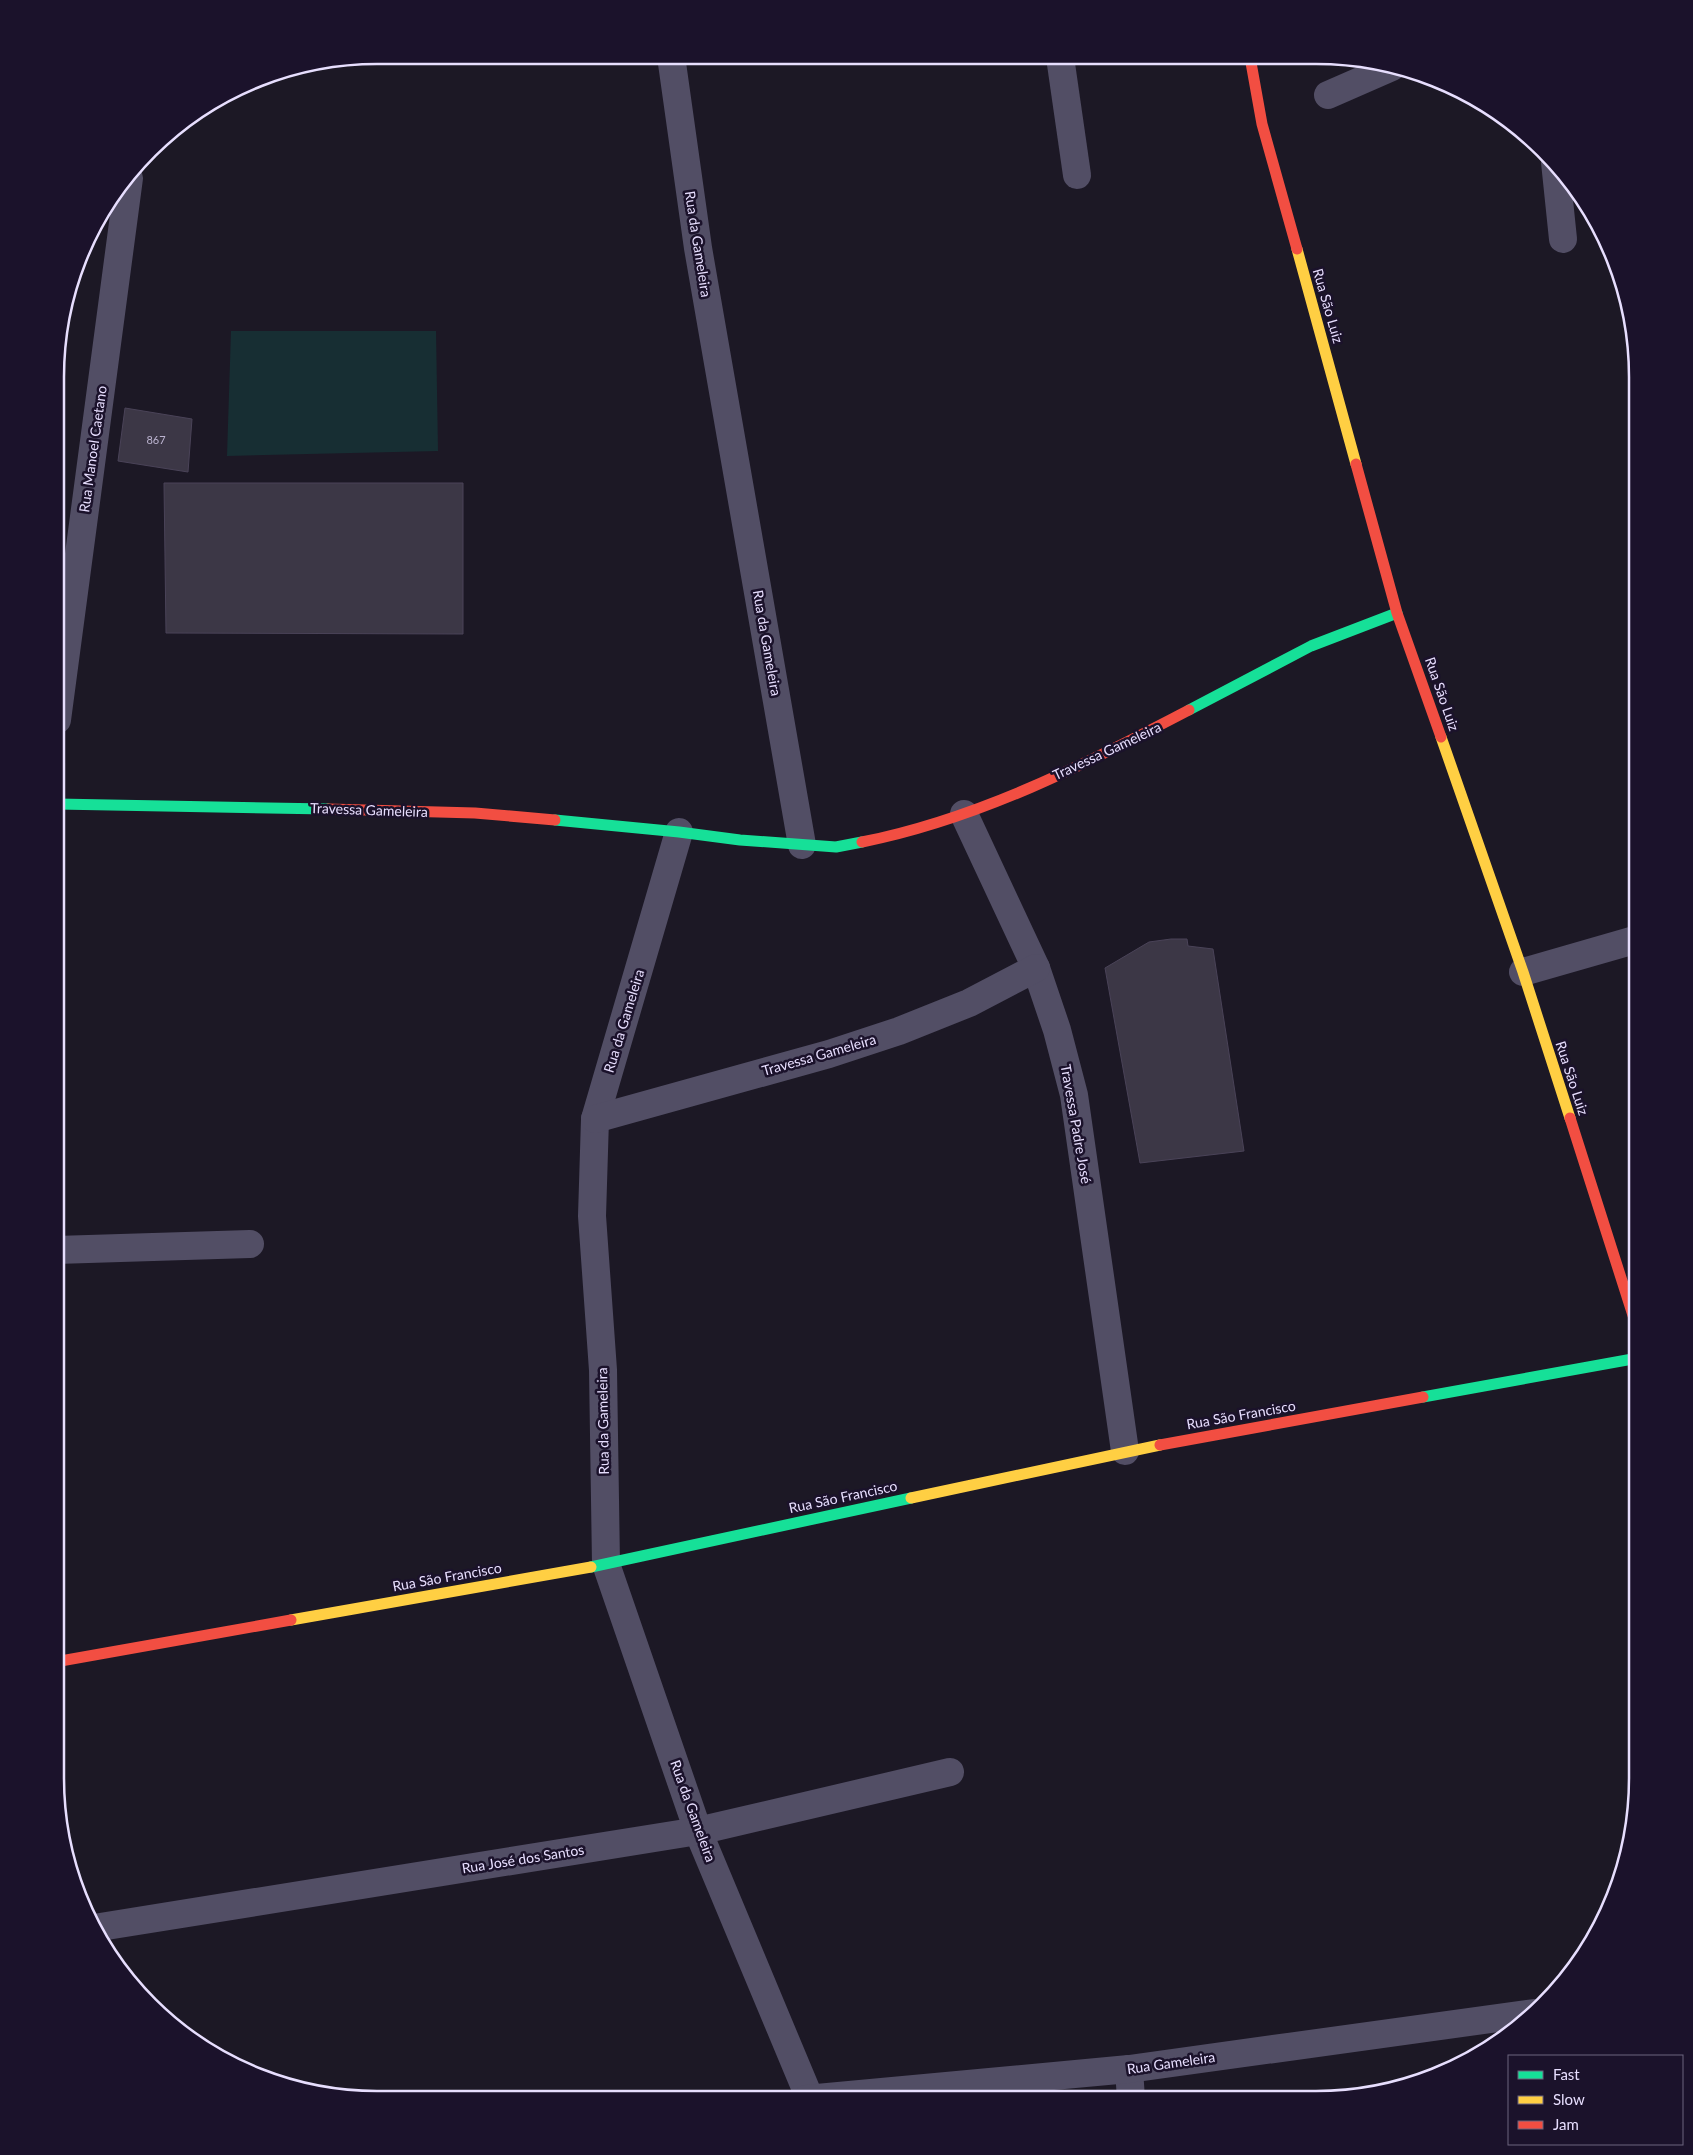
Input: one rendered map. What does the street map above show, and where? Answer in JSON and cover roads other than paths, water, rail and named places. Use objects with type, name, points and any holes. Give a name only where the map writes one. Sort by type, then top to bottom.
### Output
[{"type":"street","name":"Rua da Gameleira","points":[[672,64],[698,248],[802,845]]},
{"type":"street","points":[[1061,64],[1077,175]]},
{"type":"street","name":"Rua São Luiz","points":[[1251,64],[1262,124],[1397,613],[1523,972],[1629,1303]]},
{"type":"street","points":[[1328,95],[1383,71]]},
{"type":"street","points":[[1556,175],[1563,239]]},
{"type":"street","name":"Rua Manoel Caetano","points":[[64,668],[129,185]]},
{"type":"street","name":"Travessa Gameleira","points":[[802,845],[836,846],[863,842],[964,814],[1104,755],[1311,646],[1397,613]]},
{"type":"street","name":"Travessa Gameleira","points":[[64,804],[475,813],[680,832]]},
{"type":"street","name":"Travessa Padre José","points":[[964,814],[1036,968],[1057,1030],[1074,1095],[1125,1451]]},
{"type":"street","name":"Rua da Gameleira","points":[[680,832],[595,1118],[592,1216],[603,1370],[606,1564],[698,1831],[805,2091]]},
{"type":"street","points":[[680,832],[740,840],[802,845]]},
{"type":"street","points":[[1523,972],[1629,942]]},
{"type":"street","name":"Travessa Gameleira","points":[[595,1118],[829,1054],[899,1031],[969,1003],[1036,968]]},
{"type":"street","points":[[64,1250],[250,1244]]},
{"type":"street","name":"Rua São Francisco","points":[[64,1660],[606,1564],[1125,1451],[1629,1360]]},
{"type":"street","name":"Rua José dos Santos","points":[[101,1927],[698,1831],[950,1772]]},
{"type":"street","name":"Rua Gameleira","points":[[894,2091],[1129,2069],[1522,2015]]},
{"type":"street","points":[[1129,2069],[1130,2091]]}]
